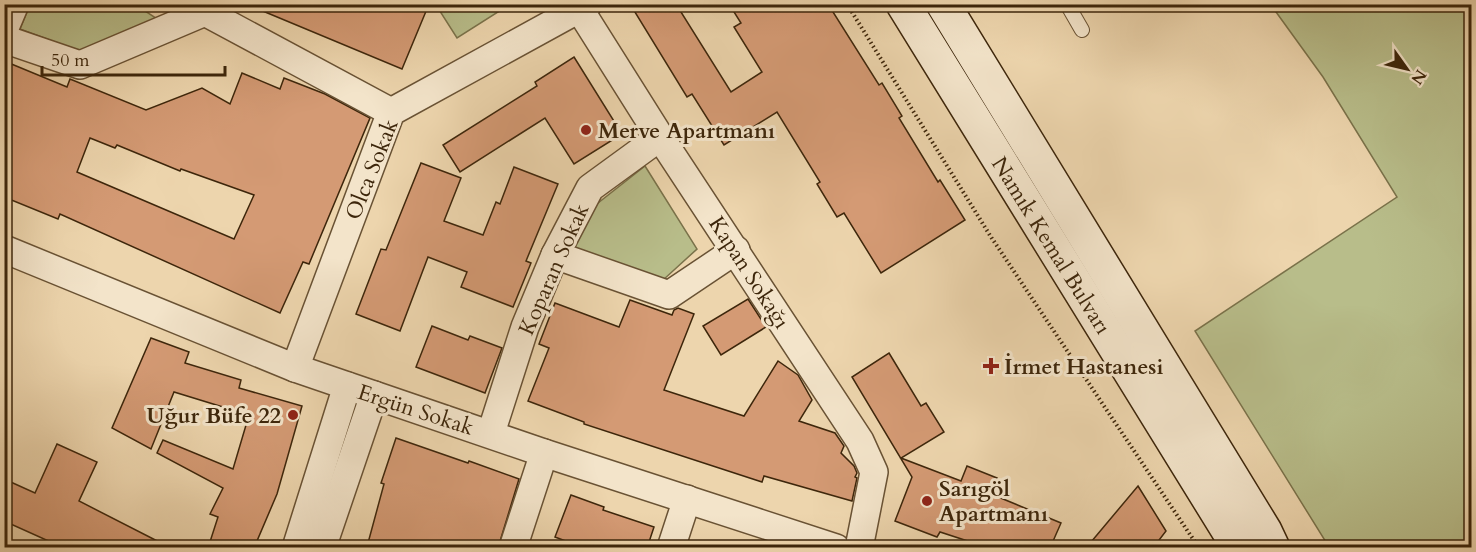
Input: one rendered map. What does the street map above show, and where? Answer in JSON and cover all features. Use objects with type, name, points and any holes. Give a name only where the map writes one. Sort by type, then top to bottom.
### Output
[{"type":"main road","name":"Namık Kemal Bulvarı","points":[[903,4],[1239,548]]},
{"type":"main road","name":"Namık Kemal Bulvarı","points":[[943,4],[1274,548]]},
{"type":"street","points":[[4,30],[15,4]]},
{"type":"street","name":"Olca Sokak","points":[[295,368],[391,112],[584,7]]},
{"type":"street","name":"Kapan Sokağı","points":[[584,7],[660,137],[860,441],[874,472],[859,548]]},
{"type":"street","points":[[4,39],[80,65],[202,8],[391,112]]},
{"type":"street","name":"Koparan Sokak","points":[[491,434],[525,327],[555,255],[590,188],[660,137]]},
{"type":"street","name":"Ergün Sokak","points":[[4,249],[295,368],[544,453],[836,548]]},
{"type":"street","points":[[555,255],[669,295],[736,250]]},
{"type":"street","points":[[296,548],[347,386]]},
{"type":"street","points":[[322,548],[374,395]]},
{"type":"street","points":[[513,548],[544,453]]},
{"type":"street","points":[[670,548],[687,499]]},
{"type":"lane","points":[[1067,4],[1082,30]]},
{"type":"path","points":[[847,4],[991,237],[1199,548]]},
{"type":"green space","points":[[30,5],[136,5],[159,20],[84,53],[20,29]]},
{"type":"green space","points":[[436,5],[509,5],[457,38]]},
{"type":"green space","points":[[1271,5],[1471,5],[1471,547],[1329,547],[1195,331],[1397,197],[1323,77]]},
{"type":"green space","points":[[645,166],[697,249],[662,281],[571,247],[593,207]]},
{"type":"building","points":[[246,4],[429,4],[402,69]]},
{"type":"building","points":[[630,4],[676,4],[731,92],[762,72],[734,27],[741,23],[729,4],[828,4],[879,85],[882,83],[902,116],[899,118],[938,182],[940,180],[965,220],[881,273],[844,213],[837,217],[817,184],[820,182],[777,112],[724,145],[692,94],[687,97]]},
{"type":"building","points":[[574,57],[622,134],[574,164],[545,118],[460,172],[443,145],[537,86],[535,82]]},
{"type":"building","points":[[9,63],[67,87],[70,79],[146,110],[202,88],[230,104],[242,73],[280,89],[284,78],[325,94],[370,118],[309,264],[303,262],[280,313],[60,214],[58,219],[4,197],[4,74]],"holes":[[[90,138],[115,148],[117,145],[180,171],[181,169],[254,195],[234,239],[77,172]]]},
{"type":"building","points":[[421,163],[461,178],[444,221],[483,235],[496,202],[500,204],[514,167],[558,184],[526,261],[531,263],[513,307],[461,287],[467,272],[428,257],[400,331],[356,314],[381,249],[386,250]]},
{"type":"building","points":[[748,299],[766,327],[721,355],[703,326]]},
{"type":"building","points":[[630,300],[672,315],[678,308],[694,314],[664,390],[744,416],[778,361],[798,375],[812,400],[799,421],[835,433],[844,446],[841,453],[854,466],[857,473],[852,501],[764,476],[762,482],[584,424],[584,422],[528,401],[549,348],[539,344],[555,303],[619,327]]},
{"type":"building","points":[[432,326],[468,340],[470,336],[502,348],[485,393],[416,367]]},
{"type":"building","points":[[151,338],[189,352],[185,363],[241,380],[239,388],[302,406],[277,494],[254,548],[208,548],[218,517],[210,514],[223,488],[157,453],[163,440],[233,469],[249,415],[174,392],[151,449],[112,428]]},
{"type":"building","points":[[889,353],[921,406],[926,403],[944,432],[901,458],[961,481],[967,466],[997,478],[991,494],[1061,523],[1050,548],[989,548],[940,532],[937,537],[895,521],[912,477],[852,377]]},
{"type":"building","points":[[396,438],[519,479],[498,548],[386,548],[368,543],[384,484],[381,483]]},
{"type":"building","points":[[57,444],[97,462],[79,501],[171,548],[64,548],[4,521],[4,479],[35,493]]},
{"type":"building","points":[[1138,486],[1166,531],[1153,548],[1086,548]]},
{"type":"building","points":[[571,495],[604,507],[603,510],[654,527],[647,548],[584,548],[555,537]]},
{"type":"place","name":"Merve Apartmanı","points":[[586,130]]},
{"type":"place","name":"İrmet Hastanesi","points":[[991,366]]},
{"type":"place","name":"Uğur Büfe 22","points":[[293,415]]},
{"type":"place","name":"Sarıgöl Apartmanı","points":[[927,501]]}]
